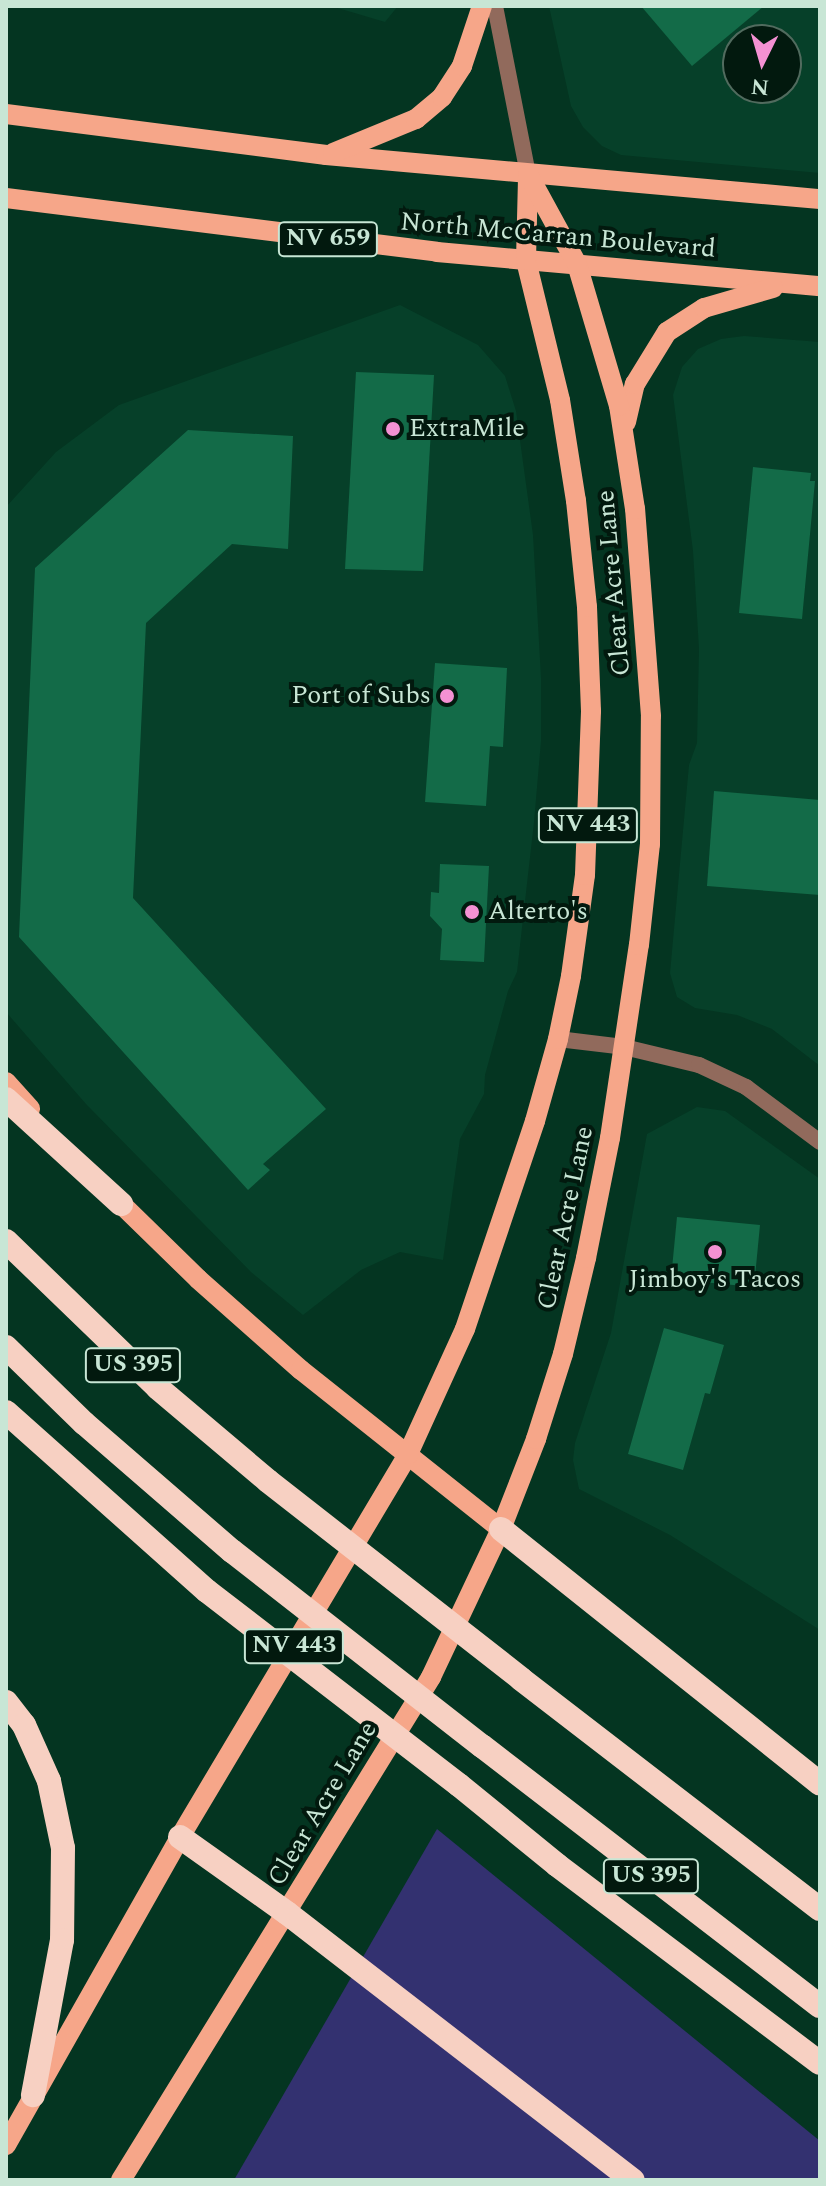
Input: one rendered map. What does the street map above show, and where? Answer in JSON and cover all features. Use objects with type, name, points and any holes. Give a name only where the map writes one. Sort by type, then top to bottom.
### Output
[{"type":"highway","points":[[6,1099],[121,1204]]},
{"type":"highway","name":"US 395","points":[[6,1241],[158,1388],[268,1481],[820,1909]]},
{"type":"highway","name":"US 395","points":[[6,1347],[84,1423],[232,1551],[820,2006]]},
{"type":"highway","points":[[6,1412],[207,1591],[459,1785],[557,1865],[820,2063]]},
{"type":"highway","points":[[501,1529],[820,1784]]},
{"type":"highway","points":[[6,1702],[24,1725],[49,1781],[63,1848],[62,1940],[33,2095]]},
{"type":"highway","points":[[180,1837],[287,1913],[633,2180]]},
{"type":"main road","points":[[326,155],[403,126],[442,97],[462,66],[482,6]]},
{"type":"main road","points":[[6,114],[326,155],[820,199]]},
{"type":"main road","name":"Clear Acre Lane","points":[[6,2145],[180,1837],[408,1454],[465,1329],[530,1135],[558,1039],[571,976],[585,875],[591,789],[590,682],[576,501],[560,400],[526,260],[528,174]]},
{"type":"main road","name":"Clear Acre Lane","points":[[121,2180],[431,1677],[501,1529],[536,1439],[563,1354],[610,1138],[650,844],[653,775],[644,597],[623,434],[601,338],[577,264],[528,174]]},
{"type":"main road","name":"North McCarran Boulevard","points":[[6,198],[437,252],[820,286]]},
{"type":"main road","points":[[623,434],[635,384],[667,332],[704,308],[746,293],[797,284]]},
{"type":"main road","points":[[6,1082],[121,1204],[198,1279],[301,1370],[501,1529]]},
{"type":"street","name":"Clear Acre Lane","points":[[495,6],[528,174]]},
{"type":"street","points":[[558,1039],[681,1058],[746,1087],[820,1142]]},
{"type":"shaded area","points":[[331,6],[398,6],[385,22]]},
{"type":"shaded area","points":[[549,6],[820,6],[820,173],[621,155],[602,146],[583,127],[571,106]]},
{"type":"shaded area","points":[[400,305],[478,345],[505,376],[516,411],[533,535],[541,678],[541,741],[534,822],[517,972],[508,991],[485,1075],[484,1094],[460,1139],[443,1260],[400,1252],[361,1270],[303,1315],[251,1272],[86,1104],[6,1012],[6,507],[56,452],[119,405]]},
{"type":"shaded area","points":[[744,336],[820,342],[820,1066],[772,1029],[737,1015],[695,1008],[677,997],[670,973],[689,765],[697,743],[699,649],[693,551],[673,395],[682,367],[698,349],[721,339]]},
{"type":"shaded area","points":[[697,1107],[725,1111],[820,1179],[820,1630],[670,1535],[579,1489],[573,1460],[575,1443],[611,1333],[647,1134]]},
{"type":"shaded area","points":[[437,1829],[820,2141],[820,2180],[234,2180]]},
{"type":"building","points":[[641,6],[764,6],[742,24],[722,24],[722,41],[692,66]]},
{"type":"building","points":[[356,372],[434,375],[423,571],[345,569]]},
{"type":"building","points":[[188,430],[293,436],[288,549],[232,544],[146,623],[133,898],[326,1109],[263,1164],[270,1170],[248,1190],[19,937],[35,568]]},
{"type":"building","points":[[753,467],[811,473],[810,481],[815,481],[802,619],[739,613]]},
{"type":"building","points":[[435,663],[507,668],[503,747],[490,746],[486,806],[425,802]]},
{"type":"building","points":[[714,791],[820,800],[820,895],[707,886]]},
{"type":"building","name":"Alterto's","points":[[440,864],[489,866],[484,962],[440,960],[442,929],[430,916],[431,892],[439,893]]},
{"type":"building","name":"Jimboy's Tacos","points":[[677,1217],[760,1225],[754,1287],[671,1279]]},
{"type":"building","points":[[664,1328],[724,1345],[710,1394],[705,1393],[683,1470],[628,1454]]},
{"type":"place","name":"ExtraMile","points":[[393,429]]},
{"type":"place","name":"Port of Subs","points":[[447,696]]},
{"type":"place","name":"Alterto's","points":[[472,912]]},
{"type":"place","name":"Jimboy's Tacos","points":[[715,1252]]}]
